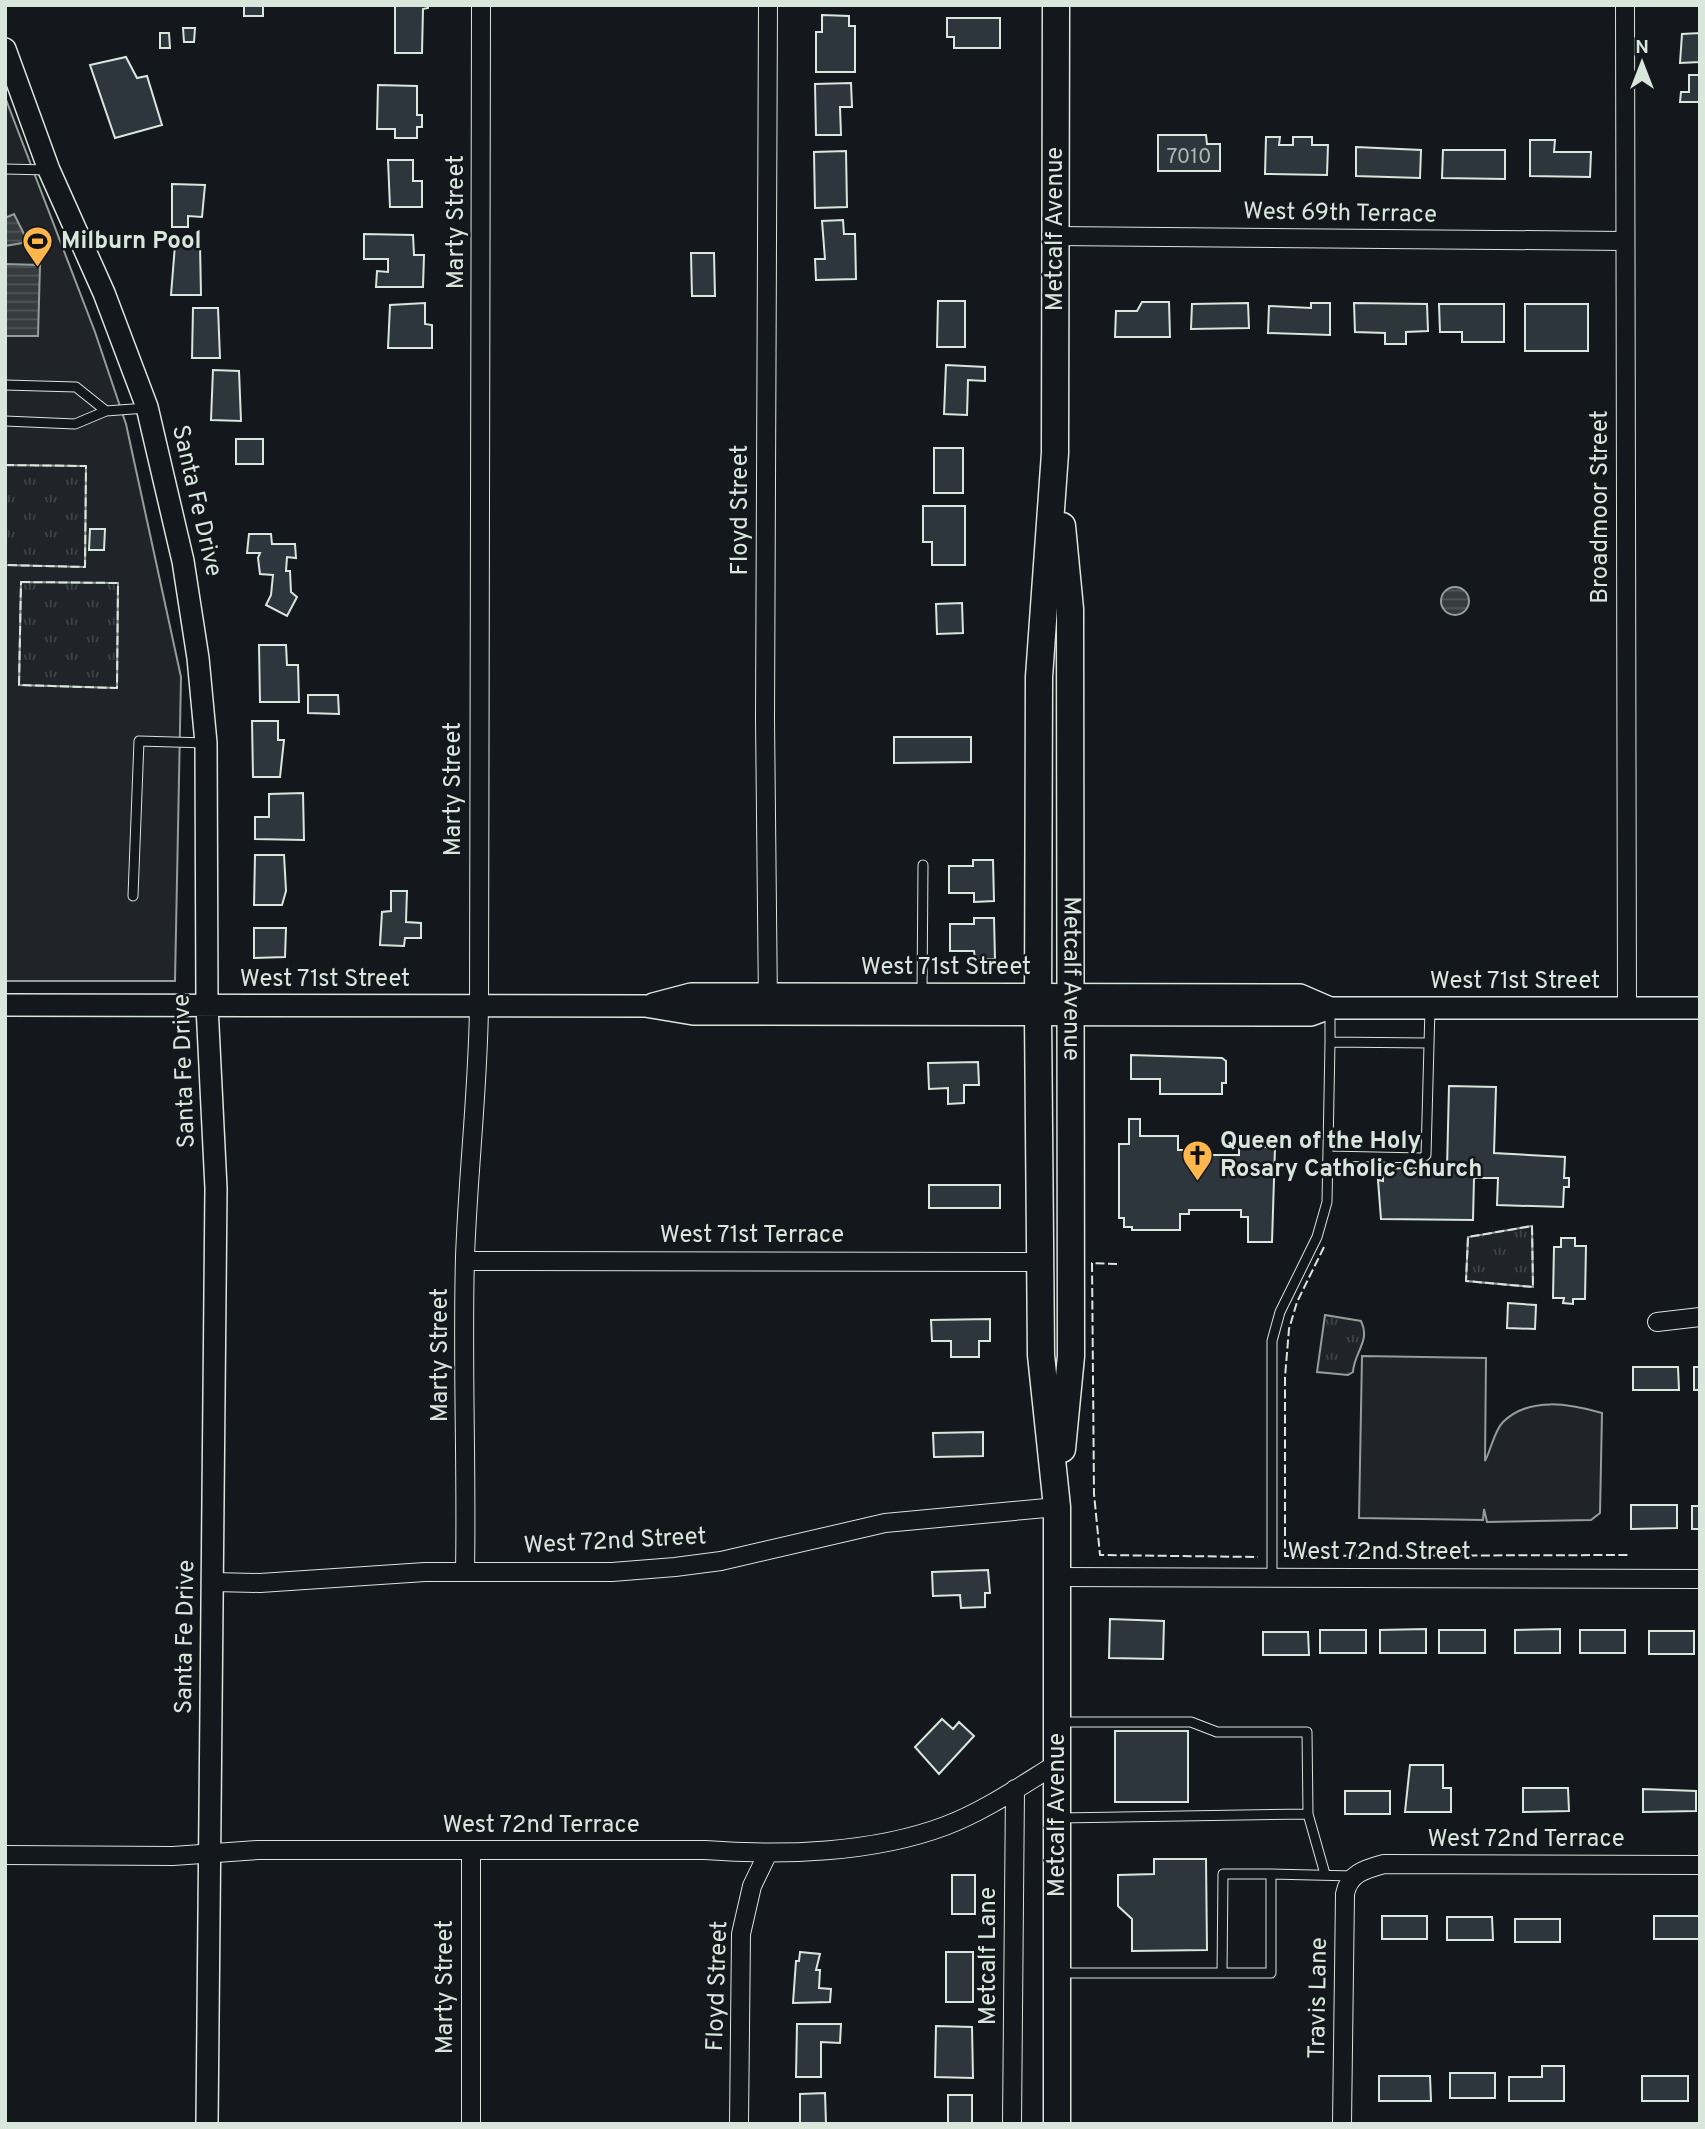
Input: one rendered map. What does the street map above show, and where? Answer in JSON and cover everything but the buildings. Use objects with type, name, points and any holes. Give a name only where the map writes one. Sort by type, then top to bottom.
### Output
[{"type":"main road","name":"Metcalf Avenue","points":[[1056,5],[1055,453],[1039,677],[1038,1004],[1041,1355],[1057,1507],[1057,2124]]},
{"type":"main road","name":"Metcalf Avenue","points":[[1055,453],[1070,608],[1071,1005],[1071,1356],[1057,1507]]},
{"type":"street","name":"Marty Street","points":[[465,1572],[465,1261],[478,1083],[479,1006],[481,5]]},
{"type":"street","name":"Floyd Street","points":[[768,5],[765,719],[768,1004]]},
{"type":"street","name":"Broadmoor Street","points":[[1625,5],[1627,1008]]},
{"type":"street","name":"Santa Fe Drive","points":[[5,49],[49,170],[104,293],[147,407],[193,612],[206,743],[207,1006],[216,1188],[214,1582],[207,1853],[207,2124]]},
{"type":"street","name":"West 69th Terrace","points":[[1056,236],[1624,241]]},
{"type":"street","name":"West 71st Street","points":[[5,1005],[645,1006],[693,1014],[768,1004],[922,994],[1038,1004]]},
{"type":"street","name":"West 71st Street","points":[[768,1004],[1038,1004],[1311,1015],[1330,1008],[1700,1009]]},
{"type":"street","name":"West 71st Terrace","points":[[465,1261],[1040,1262]]},
{"type":"street","points":[[1657,1322],[1700,1317]]},
{"type":"street","name":"West 72nd Street","points":[[214,1582],[465,1572],[612,1572],[675,1567],[721,1561],[885,1523],[1057,1507]]},
{"type":"street","name":"West 72nd Street","points":[[1058,1577],[1700,1578]]},
{"type":"street","name":"West 72nd Terrace","points":[[5,1855],[173,1856],[258,1850],[705,1850],[767,1855],[910,1837],[947,1825],[1058,1763]]},
{"type":"street","name":"Metcalf Lane","points":[[1012,2124],[1015,1789]]},
{"type":"street","name":"Marty Street","points":[[471,1850],[471,2124]]},
{"type":"street","name":"Floyd Street","points":[[740,2124],[741,1934],[752,1886],[767,1855]]},
{"type":"street","name":"West 72nd Terrace","points":[[1354,1876],[1363,1870],[1384,1864],[1700,1865]]},
{"type":"street","name":"Travis Lane","points":[[1342,2124],[1344,1908],[1347,1885],[1354,1876]]},
{"type":"lane","points":[[5,169],[49,170]]},
{"type":"lane","points":[[5,385],[76,387],[106,411]]},
{"type":"lane","points":[[5,421],[75,424],[106,411],[147,407]]},
{"type":"lane","points":[[133,896],[139,741],[206,743]]},
{"type":"lane","points":[[922,994],[923,865]]},
{"type":"lane","points":[[1272,1577],[1272,1341],[1280,1312],[1328,1202],[1330,1008]]},
{"type":"lane","points":[[1328,1156],[1422,1158],[1428,1152],[1430,1008]]},
{"type":"lane","points":[[1330,1042],[1429,1043]]},
{"type":"lane","points":[[1058,1722],[1191,1722],[1217,1732],[1307,1732],[1308,1814],[1325,1874]]},
{"type":"lane","points":[[1058,1818],[1308,1814]]},
{"type":"lane","points":[[1222,1973],[1223,1874],[1354,1876]]},
{"type":"lane","points":[[1058,1972],[1271,1973],[1271,1874]]},
{"type":"green space","points":[[5,97],[95,332],[126,424],[181,677],[175,981],[5,981]]},
{"type":"green space","points":[[5,465],[86,466],[85,567],[5,565]]},
{"type":"green space","points":[[21,582],[118,583],[117,688],[19,685]]},
{"type":"green space","points":[[1532,1226],[1533,1287],[1466,1281],[1468,1237]]},
{"type":"green space","points":[[1325,1315],[1361,1321],[1364,1328],[1363,1341],[1353,1372],[1348,1375],[1317,1372]]},
{"type":"green space","points":[[1362,1356],[1486,1358],[1485,1461],[1503,1422],[1525,1408],[1551,1404],[1602,1413],[1600,1513],[1591,1520],[1487,1522],[1484,1509],[1483,1520],[1359,1518]]},
{"type":"shaded area","points":[[14,214],[28,242],[5,246],[5,218]]},
{"type":"shaded area","points":[[5,264],[40,265],[38,336],[5,336]]},
{"type":"shaded area","points":[[1455,587],[1465,591],[1469,601],[1465,611],[1455,615],[1445,611],[1441,601],[1445,591]]},
{"type":"fence","points":[[5,465],[86,466],[85,567],[5,565]]},
{"type":"fence","points":[[21,582],[118,583],[117,688],[19,685],[21,582]]},
{"type":"fence","points":[[1532,1226],[1533,1287],[1466,1281],[1468,1237],[1532,1226]]},
{"type":"fence","points":[[1324,1247],[1297,1302],[1289,1329],[1285,1377],[1285,1556],[1629,1555]]},
{"type":"fence","points":[[1117,1264],[1092,1263],[1094,1494],[1100,1555],[1258,1557]]},
{"type":"place","name":"Milburn Pool","points":[[38,269]]},
{"type":"place","name":"Queen of the Holy Rosary Catholic Church","points":[[1197,1183]]}]
